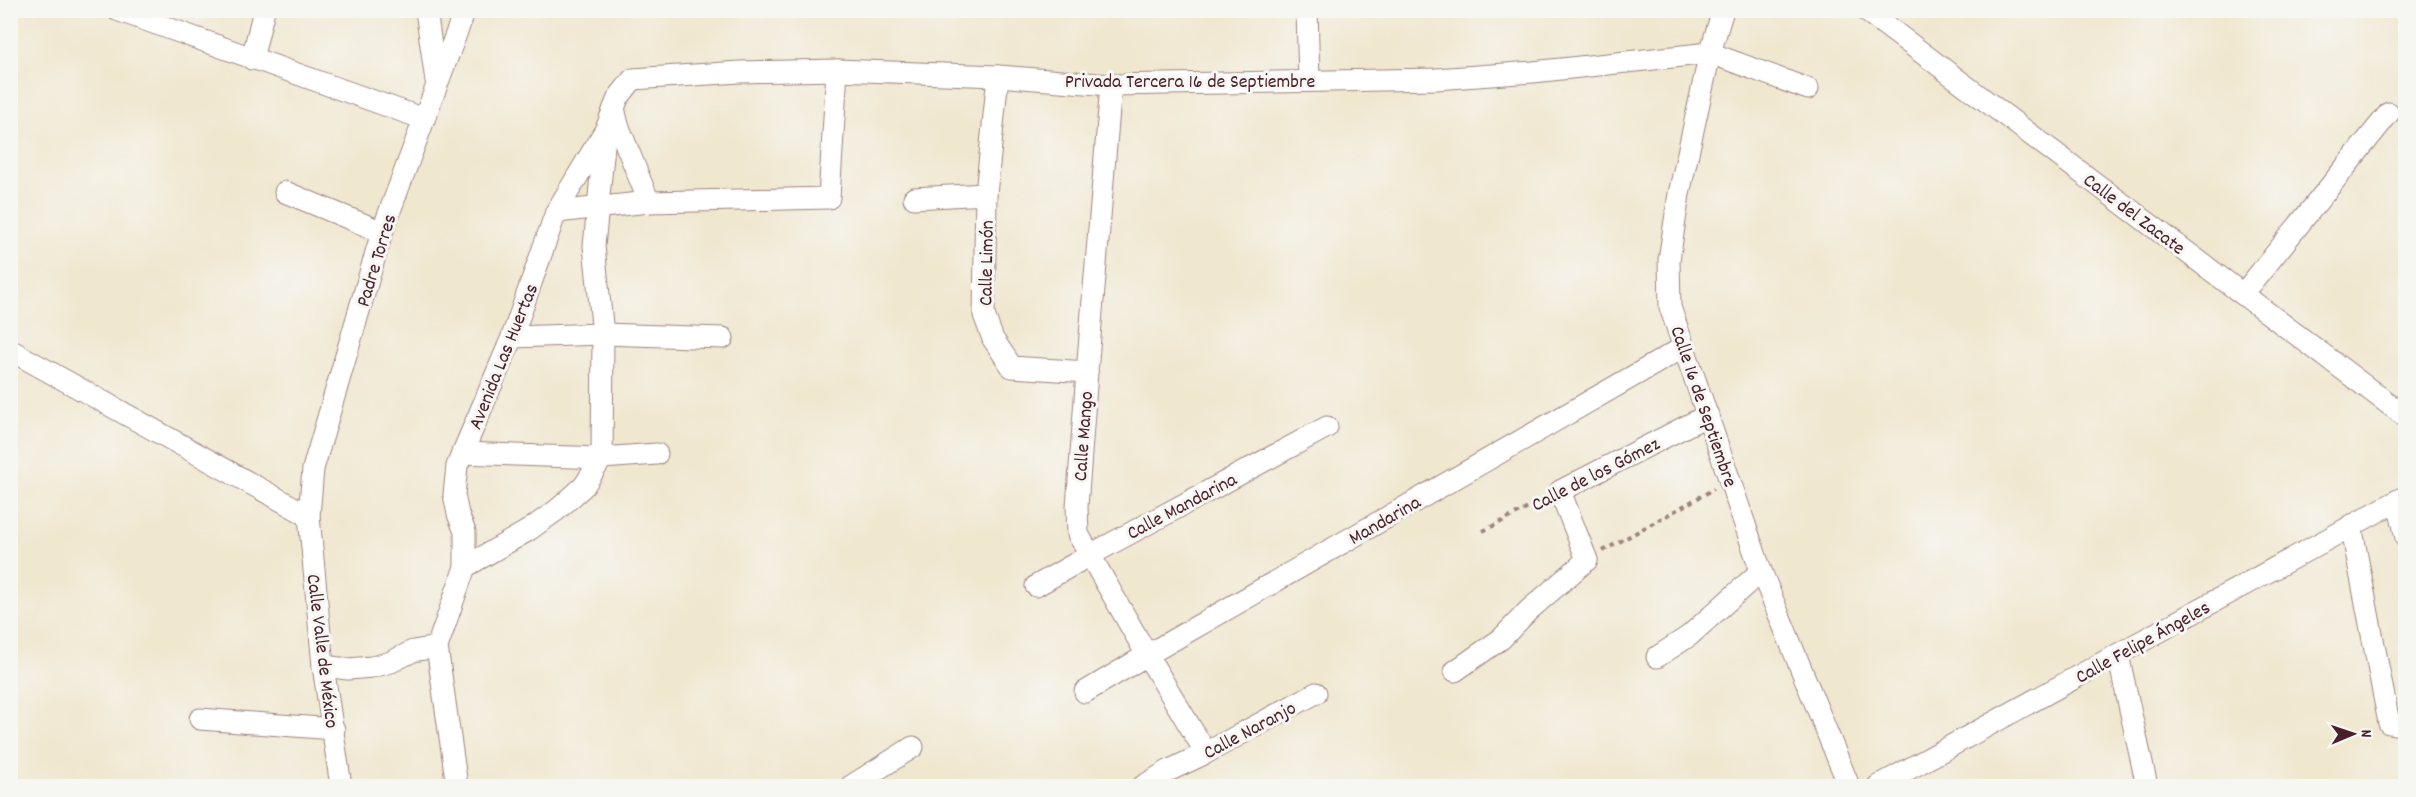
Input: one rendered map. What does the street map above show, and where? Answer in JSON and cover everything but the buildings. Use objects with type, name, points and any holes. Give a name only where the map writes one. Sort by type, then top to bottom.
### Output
[{"type":"street","points":[[117,10],[424,119]]},
{"type":"street","points":[[252,59],[264,10]]},
{"type":"street","points":[[426,10],[437,83]]},
{"type":"street","name":"Padre Torres","points":[[309,516],[313,469],[382,232],[465,10]]},
{"type":"street","points":[[1307,10],[1308,81]]},
{"type":"street","name":"Calle 16 de Septiembre","points":[[1723,10],[1710,53],[1679,194],[1669,260],[1670,306],[1761,571],[1849,786]]},
{"type":"street","name":"Calle del Zacate","points":[[1865,10],[2406,417]]},
{"type":"street","points":[[1710,53],[1808,89]]},
{"type":"street","name":"Privada Tercera 16 de Septiembre","points":[[633,79],[740,72],[837,70],[998,76],[1111,85],[1447,78],[1533,72],[1710,53]]},
{"type":"street","points":[[556,212],[649,202],[829,198],[837,70]]},
{"type":"street","name":"Calle Limón","points":[[998,76],[986,194],[984,315],[993,339],[1012,367],[1087,372]]},
{"type":"street","name":"Avenida Las Huertas","points":[[457,786],[437,647],[465,567],[465,532],[458,514],[454,489],[457,466],[512,337],[556,212],[606,129],[625,88],[633,79]]},
{"type":"street","name":"Calle Mango","points":[[1111,85],[1077,507],[1078,534],[1206,753]]},
{"type":"street","points":[[615,108],[624,143],[649,202]]},
{"type":"street","points":[[2242,294],[2389,113]]},
{"type":"street","points":[[465,567],[529,530],[557,510],[584,486],[602,458],[603,334],[594,246],[606,129]]},
{"type":"street","points":[[285,192],[382,232]]},
{"type":"street","points":[[914,198],[986,194]]},
{"type":"street","points":[[512,337],[603,334],[723,338]]},
{"type":"street","name":"Mandarina","points":[[1085,692],[1684,347]]},
{"type":"street","points":[[10,350],[309,516]]},
{"type":"street","name":"Calle de los Gómez","points":[[1560,491],[1708,415]]},
{"type":"street","name":"Calle Mandarina","points":[[1036,586],[1327,427]]},
{"type":"street","points":[[462,453],[602,458],[657,454]]},
{"type":"street","points":[[1455,671],[1501,639],[1529,610],[1587,560],[1560,491]]},
{"type":"street","points":[[2402,498],[2406,538]]},
{"type":"street","name":"Calle Felipe Ángeles","points":[[1878,786],[2402,498]]},
{"type":"street","name":"Calle Valle de México","points":[[309,516],[323,666],[341,786]]},
{"type":"street","points":[[2351,525],[2390,723],[2406,726]]},
{"type":"street","points":[[1657,657],[1689,636],[1761,571]]},
{"type":"street","points":[[323,666],[348,669],[372,667],[391,662],[413,651],[437,647]]},
{"type":"street","points":[[2118,655],[2147,786]]},
{"type":"street","name":"Calle Naranjo","points":[[1147,784],[1316,693]]},
{"type":"street","points":[[200,719],[334,729]]},
{"type":"street","points":[[851,786],[913,747]]},
{"type":"path","points":[[1587,560],[1730,480]]},
{"type":"path","name":"Calle de los Gómez","points":[[1483,531],[1560,491]]}]
